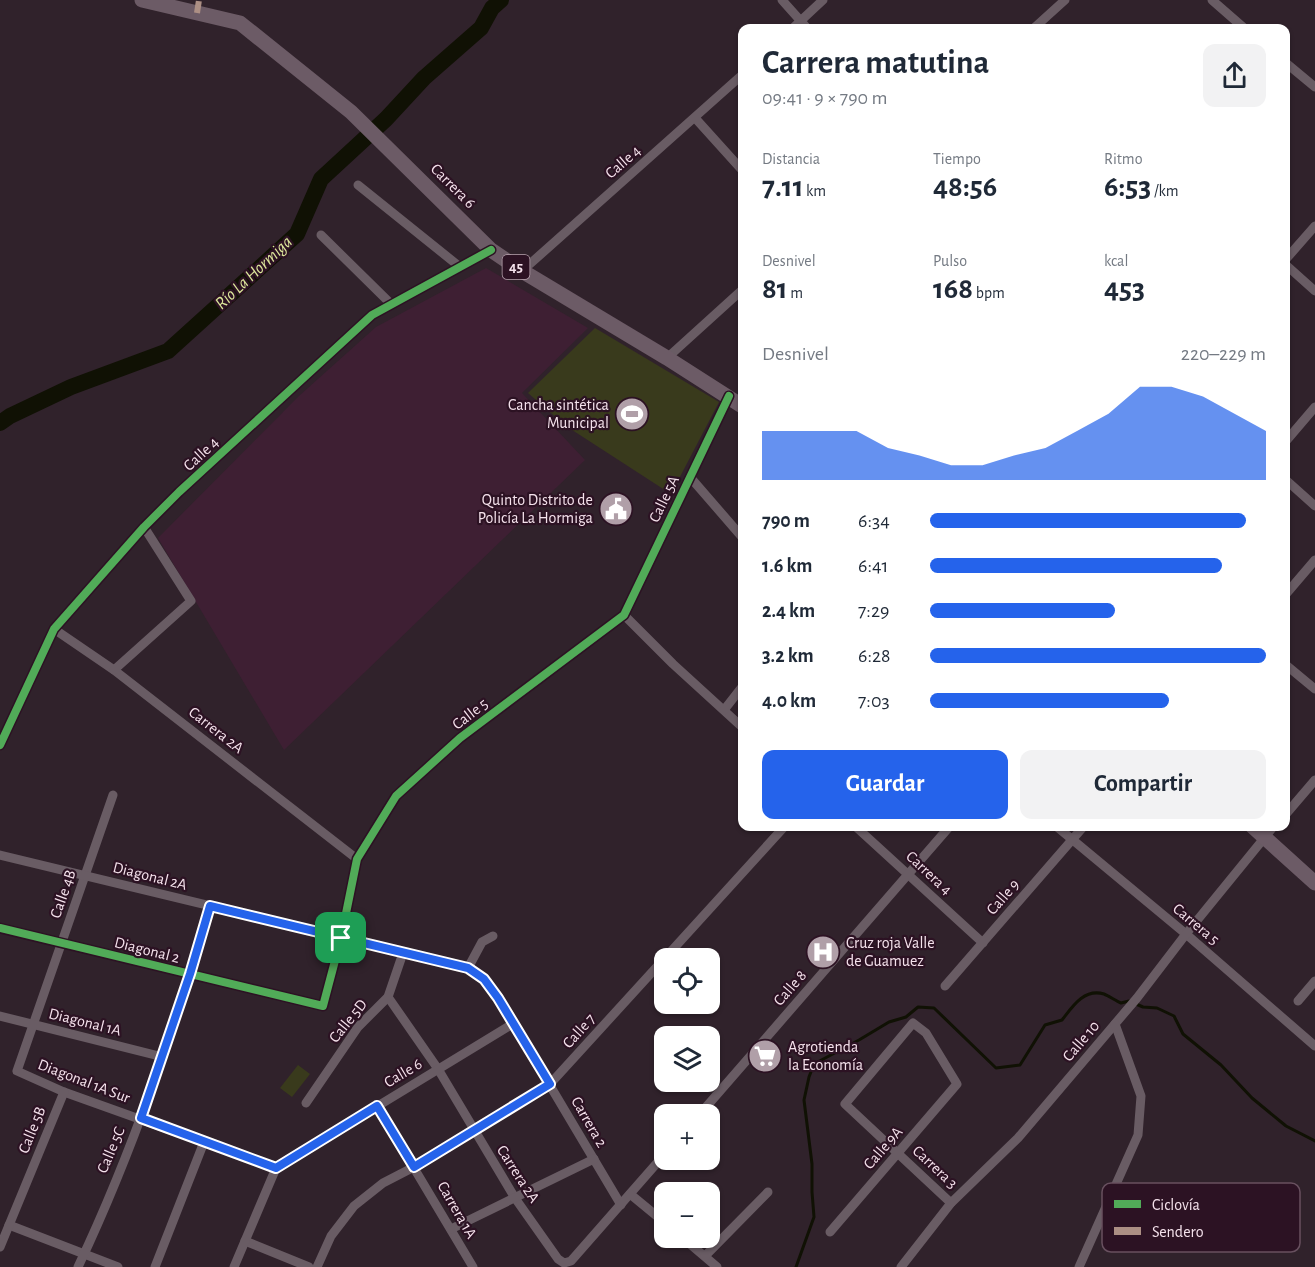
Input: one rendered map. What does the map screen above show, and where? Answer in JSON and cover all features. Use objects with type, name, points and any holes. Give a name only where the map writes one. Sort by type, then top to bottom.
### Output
[{"type":"main road","name":"Carrera 6","points":[[142,0],[240,23],[351,112],[491,250],[738,403]]},
{"type":"main road","points":[[1269,832],[1315,883]]},
{"type":"street","points":[[782,0],[803,24]]},
{"type":"street","points":[[805,24],[823,0]]},
{"type":"street","points":[[1038,24],[1065,0]]},
{"type":"street","points":[[1212,0],[1239,24]]},
{"type":"street","points":[[1290,66],[1315,87]]},
{"type":"street","name":"Calle 4","points":[[522,271],[696,119],[738,79]]},
{"type":"street","points":[[696,119],[738,166]]},
{"type":"street","points":[[358,185],[460,267]]},
{"type":"street","points":[[1290,254],[1315,226]]},
{"type":"street","points":[[321,235],[391,304]]},
{"type":"street","name":"Calle 4","points":[[0,745],[54,629],[144,527],[372,315],[491,250]]},
{"type":"street","points":[[1290,269],[1315,291]]},
{"type":"street","points":[[667,358],[738,294]]},
{"type":"street","name":"Calle 5A","points":[[624,615],[729,396]]},
{"type":"street","points":[[1290,436],[1315,407]]},
{"type":"street","points":[[690,477],[738,532]]},
{"type":"street","points":[[1290,484],[1315,506]]},
{"type":"street","points":[[114,669],[191,601],[144,527]]},
{"type":"street","points":[[1290,589],[1315,560]]},
{"type":"street","points":[[624,615],[673,664],[738,723]]},
{"type":"street","name":"Calle 5","points":[[357,859],[396,796],[460,738],[624,615]]},
{"type":"street","name":"Carrera 2A","points":[[54,629],[114,669],[357,859]]},
{"type":"street","points":[[1290,667],[1315,689]]},
{"type":"street","points":[[724,710],[738,692]]},
{"type":"street","points":[[1290,809],[1315,780]]},
{"type":"street","name":"Calle 4B","points":[[17,1071],[113,795]]},
{"type":"street","name":"Calle 7","points":[[675,948],[780,831]]},
{"type":"street","name":"Carrera 4","points":[[861,831],[982,943]]},
{"type":"street","name":"Calle 8","points":[[709,1104],[946,831]]},
{"type":"street","name":"Carrera 5","points":[[1062,831],[1186,934],[1315,1046]]},
{"type":"street","name":"Calle 9","points":[[945,986],[1080,831]]},
{"type":"street","name":"Calle 10","points":[[901,1267],[951,1203],[1018,1138],[1127,1010],[1269,832]]},
{"type":"street","name":"Diagonal 2A","points":[[0,855],[468,968]]},
{"type":"street","points":[[341,938],[357,859]]},
{"type":"street","name":"Calle 5C","points":[[78,1267],[141,1118],[163,1057],[210,906]]},
{"type":"street","name":"Diagonal 2","points":[[0,928],[322,1006],[341,938]]},
{"type":"street","points":[[468,968],[482,942],[493,936]]},
{"type":"street","name":"Calle 5D","points":[[306,1103],[358,1027],[388,997],[403,953]]},
{"type":"street","name":"Carrera 2","points":[[468,968],[484,979],[514,1023],[621,1205]]},
{"type":"street","name":"Calle 7","points":[[317,1267],[332,1236],[354,1206],[383,1183],[414,1167],[550,1084],[654,971]]},
{"type":"street","points":[[1298,1001],[1315,981]]},
{"type":"street","name":"Carrera 2A","points":[[388,997],[438,1069],[515,1198],[558,1259],[564,1263],[571,1261],[621,1205]]},
{"type":"street","name":"Diagonal 1A","points":[[0,1016],[163,1057]]},
{"type":"street","name":"Calle 6","points":[[276,1168],[514,1023]]},
{"type":"street","name":"Calle 9A","points":[[830,1232],[957,1084],[926,1033],[913,1023],[845,1104]]},
{"type":"street","points":[[1115,1024],[1141,1096],[1138,1135],[1117,1183]]},
{"type":"street","name":"Diagonal 1A Sur","points":[[17,1071],[64,1092],[276,1168]]},
{"type":"street","name":"Calle 5B","points":[[0,1247],[64,1092]]},
{"type":"street","name":"Carrera 3","points":[[845,1104],[951,1203]]},
{"type":"street","name":"Carrera 1A","points":[[377,1106],[473,1267]]},
{"type":"street","points":[[154,1267],[204,1142]]},
{"type":"street","points":[[451,1230],[594,1160]]},
{"type":"street","points":[[621,1205],[654,1166]]},
{"type":"street","points":[[234,1267],[276,1168]]},
{"type":"street","points":[[705,1256],[768,1192]]},
{"type":"street","points":[[630,1194],[654,1214]]},
{"type":"street","points":[[1079,1267],[1102,1216]]},
{"type":"street","points":[[9,1225],[118,1267]]},
{"type":"street","points":[[245,1241],[309,1267]]},
{"type":"street","points":[[695,1248],[717,1267]]},
{"type":"shaded area","points":[[486,268],[588,328],[522,393],[585,460],[284,750],[158,538],[299,396],[376,327]]},
{"type":"green space","name":"Cancha sintética Municipal","points":[[595,328],[719,402],[671,494],[566,426],[528,393]]},
{"type":"green space","points":[[298,1065],[310,1074],[292,1097],[280,1088]]},
{"type":"waterway","name":"Río La Hormiga","points":[[0,423],[71,387],[168,351],[297,234],[321,179],[386,119],[424,78],[481,28],[492,8],[501,0]]},
{"type":"waterway","points":[[796,1267],[814,1217],[812,1164],[804,1100],[814,1064],[889,1022],[906,1017],[918,1007],[934,1008],[996,1068],[1020,1065],[1045,1025],[1062,1020],[1079,1000],[1090,994],[1104,994],[1121,1003],[1129,1001],[1143,1007],[1157,1008],[1174,1016],[1183,1034],[1221,1065],[1252,1098],[1286,1126],[1315,1141]]},
{"type":"marked path","points":[[197,13],[199,0]]},
{"type":"cycle path","points":[[0,745],[54,629],[144,527],[372,315],[491,250]]},
{"type":"cycle path","points":[[0,928],[323,1006],[341,938],[357,859],[396,796],[460,738],[624,615],[729,396]]},
{"type":"place","name":"Cancha sintética Municipal","points":[[632,414]]},
{"type":"place","name":"Quinto Distrito de Policía La Hormiga","points":[[616,509]]},
{"type":"place","name":"Cruz roja Valle de Guamuez","points":[[823,952]]},
{"type":"place","name":"Agrotienda la Economía","points":[[765,1056]]},
{"type":"route","points":[[210,906],[341,938],[468,968],[484,979],[514,1023],[550,1084],[414,1167],[377,1106],[276,1168],[141,1118],[163,1057],[210,906]]}]
